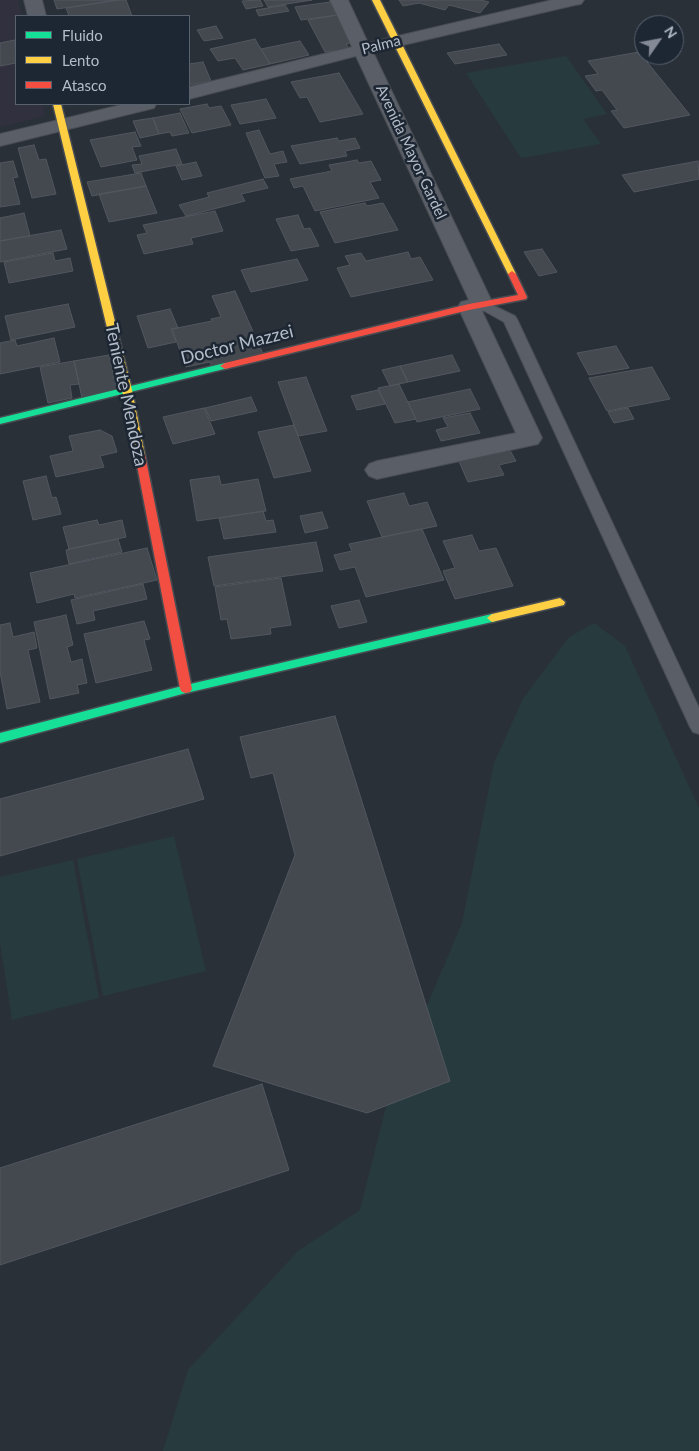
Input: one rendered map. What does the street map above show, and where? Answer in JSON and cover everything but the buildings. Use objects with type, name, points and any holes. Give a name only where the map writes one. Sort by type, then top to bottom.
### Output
[{"type":"street","points":[[34,0],[37,15]]},
{"type":"street","name":"Avenida Mayor Gardel","points":[[339,0],[476,306],[530,438],[376,470]]},
{"type":"street","name":"Avenida Mayor Gardel","points":[[376,0],[523,297]]},
{"type":"street","name":"Palma","points":[[190,93],[396,41],[575,0]]},
{"type":"street","name":"Teniente Mendoza","points":[[57,105],[127,390],[186,689]]},
{"type":"street","points":[[0,140],[143,105]]},
{"type":"street","name":"Doctor Mazzei","points":[[0,421],[476,306],[523,297]]},
{"type":"street","points":[[0,738],[186,689],[560,602]]},
{"type":"lane","points":[[510,319],[523,297]]},
{"type":"lane","points":[[476,306],[510,319],[699,727]]},
{"type":"shaded area","points":[[0,0],[18,0],[22,15],[15,15],[15,105],[42,105],[45,116],[0,127]]},
{"type":"green space","points":[[566,56],[607,114],[583,119],[601,144],[521,158],[466,73]]},
{"type":"green space","points":[[594,623],[625,646],[699,808],[699,1451],[163,1451],[188,1370],[298,1251],[360,1210],[389,1095],[462,923],[494,763],[523,699],[569,637]]},
{"type":"green space","points":[[174,836],[206,971],[103,996],[77,859]]},
{"type":"green space","points":[[73,860],[99,998],[12,1020],[0,943],[0,877]]},
{"type":"traffic: fast","points":[[0,421],[225,366]]},
{"type":"traffic: fast","points":[[0,738],[186,689],[492,618]]},
{"type":"traffic: slow","points":[[376,0],[512,274]]},
{"type":"traffic: slow","points":[[57,105],[127,390],[140,455]]},
{"type":"traffic: slow","points":[[492,618],[560,602]]},
{"type":"traffic: jam","points":[[225,366],[469,307],[523,297],[512,274]]},
{"type":"traffic: jam","points":[[140,455],[186,689]]}]
